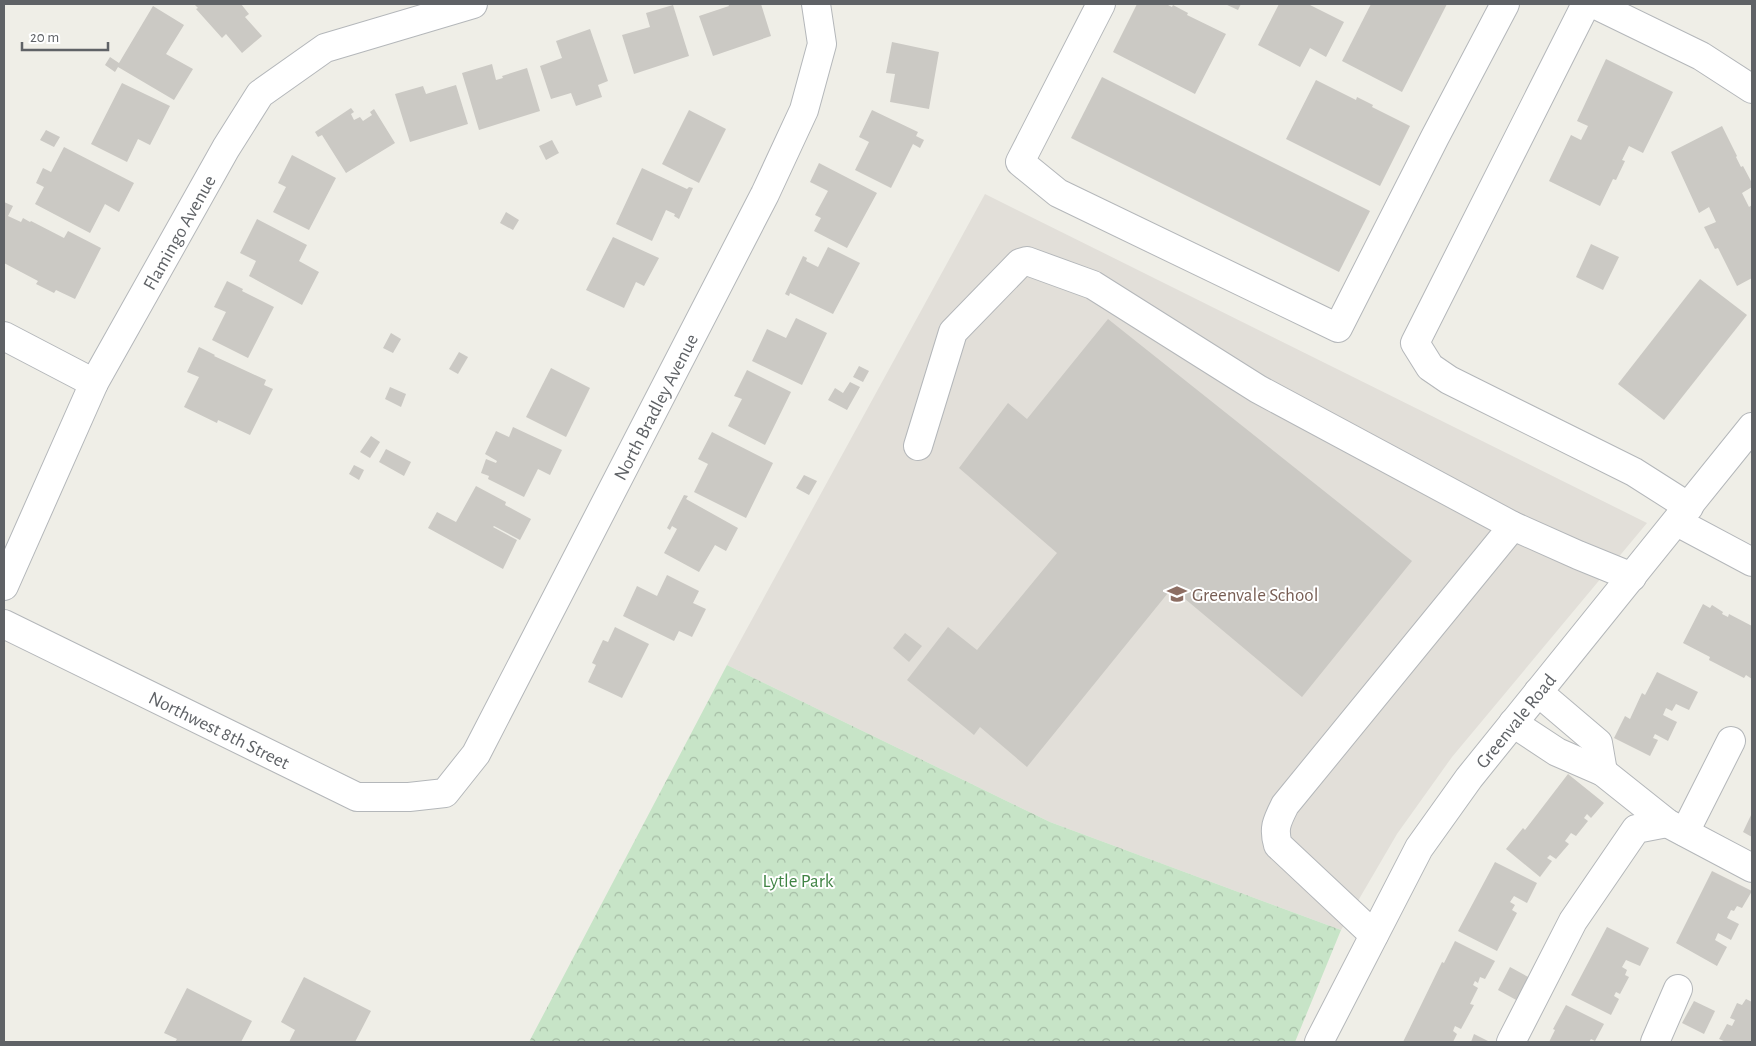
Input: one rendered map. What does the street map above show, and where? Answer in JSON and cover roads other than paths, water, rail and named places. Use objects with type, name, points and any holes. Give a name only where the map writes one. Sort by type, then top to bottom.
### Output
[{"type":"street","name":"Flamingo Avenue","points":[[4,586],[94,383],[226,148],[260,94],[325,48],[473,4]]},
{"type":"street","name":"North Bradley Avenue","points":[[445,793],[476,754],[765,194],[804,110],[822,44],[816,4]]},
{"type":"street","points":[[1101,4],[1020,162],[1058,193],[1338,328],[1505,4]]},
{"type":"street","points":[[1586,4],[1415,344],[1430,366],[1449,380],[1634,472],[1683,515],[1752,562]]},
{"type":"street","points":[[1594,4],[1700,56],[1752,89]]},
{"type":"street","points":[[918,446],[953,332],[1020,263],[1027,261],[1093,286],[1258,389],[1513,526],[1632,577]]},
{"type":"street","points":[[4,336],[94,383]]},
{"type":"street","name":"Greenvale Road","points":[[1319,1042],[1419,848],[1469,778],[1683,515],[1752,427]]},
{"type":"street","points":[[1374,935],[1278,845],[1275,833],[1277,820],[1285,805],[1513,526]]},
{"type":"street","name":"Northwest 8th Street","points":[[4,624],[357,797],[409,797],[445,793]]},
{"type":"street","points":[[1538,692],[1598,743],[1603,772]]},
{"type":"street","points":[[1513,723],[1557,752],[1603,772],[1676,827],[1752,868]]},
{"type":"street","points":[[1676,827],[1730,741]]},
{"type":"street","points":[[1511,1042],[1573,921],[1636,829],[1676,827]]},
{"type":"street","points":[[1655,1042],[1678,989]]},
{"type":"place","name":"Greenvale School","points":[[1177,594]]},
{"type":"park label","name":"Lytle Park","points":[[798,880]]}]
